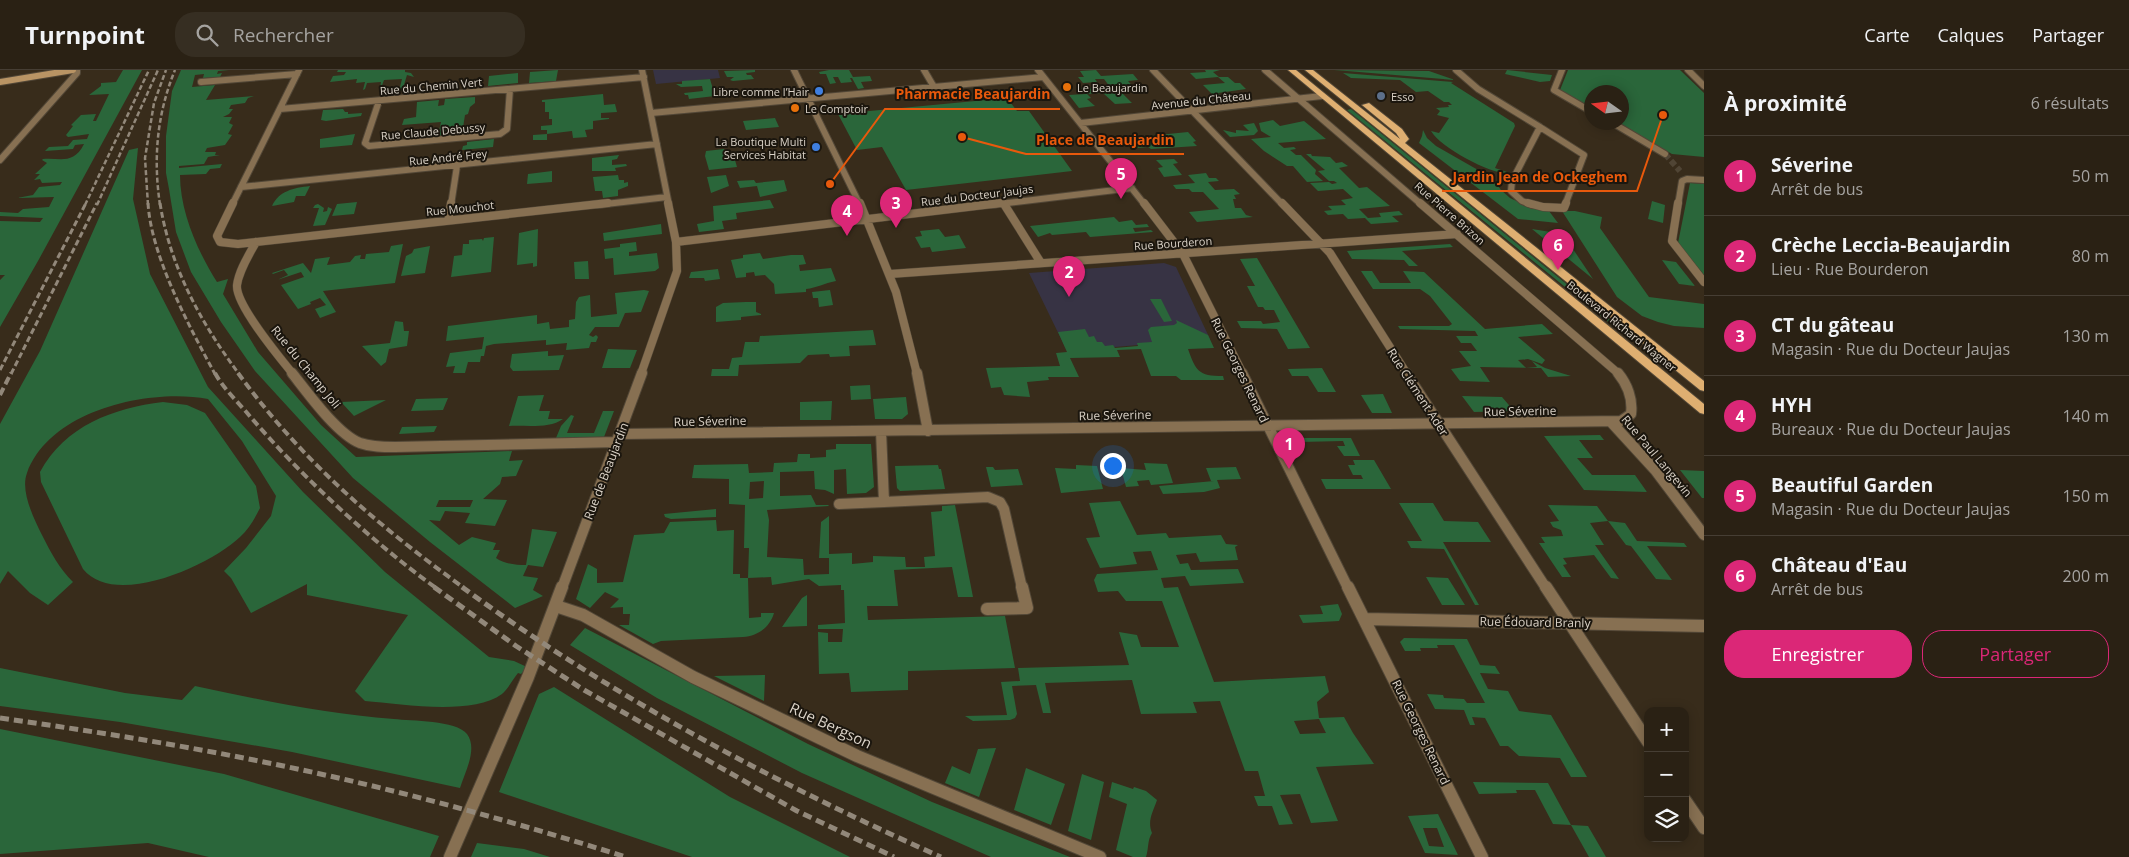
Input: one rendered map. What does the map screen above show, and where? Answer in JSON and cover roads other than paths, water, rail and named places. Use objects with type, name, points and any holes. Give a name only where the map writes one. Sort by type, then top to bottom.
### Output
[{"type":"main road","points":[[0,82],[73,70]]},
{"type":"main road","name":"Boulevard Richard Wagner","points":[[1292,70],[1704,410]]},
{"type":"main road","name":"Boulevard Richard Wagner","points":[[1309,70],[1704,387]]},
{"type":"main road","points":[[1322,96],[1339,94]]},
{"type":"street","points":[[0,160],[77,74],[77,70]]},
{"type":"street","points":[[794,70],[890,274],[910,340],[928,431]]},
{"type":"street","points":[[924,70],[934,87]]},
{"type":"street","name":"Rue Georges Renard","points":[[1038,70],[1082,123],[1183,254],[1482,857]]},
{"type":"street","name":"Rue Clément Ader","points":[[1153,70],[1323,244],[1644,736]]},
{"type":"street","name":"Rue Pierre Brizon","points":[[1266,70],[1618,374]]},
{"type":"street","points":[[1456,70],[1478,89],[1540,126],[1577,149],[1584,155],[1564,208],[1535,206],[1521,200],[1511,191],[1512,181],[1540,126]]},
{"type":"street","points":[[1562,70],[1554,90],[1584,107]]},
{"type":"street","points":[[1688,70],[1704,86]]},
{"type":"street","points":[[201,82],[298,72]]},
{"type":"street","points":[[256,242],[231,244],[220,242],[217,236],[298,72]]},
{"type":"street","name":"Rue du Chemin Vert","points":[[280,110],[510,89],[643,74]]},
{"type":"street","name":"Rue de Beaujardin","points":[[450,857],[528,678],[556,606],[677,272],[676,242],[643,74]]},
{"type":"street","points":[[651,113],[1043,77]]},
{"type":"street","name":"Rue Claude Debussy","points":[[379,101],[365,143],[369,146],[500,134],[507,129],[510,89]]},
{"type":"street","name":"Avenue du Château","points":[[1082,123],[1300,100],[1322,96]]},
{"type":"street","points":[[1624,130],[1665,154]]},
{"type":"street","name":"Rue André Frey","points":[[241,187],[657,144]]},
{"type":"street","points":[[448,220],[456,166]]},
{"type":"street","points":[[1680,171],[1688,179]]},
{"type":"street","points":[[1704,180],[1688,179],[1682,181],[1672,241],[1704,282]]},
{"type":"street","name":"Rue du Docteur Jaujas","points":[[676,242],[1132,188]]},
{"type":"street","name":"Rue Mouchot","points":[[256,242],[667,197]]},
{"type":"street","points":[[1004,204],[1041,263]]},
{"type":"street","name":"Rue Bourderon","points":[[890,274],[1457,234]]},
{"type":"street","name":"Rue du Champ Joli","points":[[256,242],[236,285],[238,297],[282,361],[335,424],[358,442],[368,445],[395,447],[618,438]]},
{"type":"street","name":"Rue Paul Langevin","points":[[1618,374],[1625,382],[1632,408],[1631,414],[1627,418],[1611,422],[1646,459],[1704,535]]},
{"type":"street","name":"Rue Séverine","points":[[618,438],[881,431],[1611,422]]},
{"type":"street","points":[[881,431],[884,502]]},
{"type":"street","points":[[839,504],[988,497],[1000,502],[1004,509],[1027,608],[987,609]]},
{"type":"street","name":"Rue Bergson","points":[[556,606],[582,615],[698,679],[857,756],[1100,857]]},
{"type":"street","name":"Rue Édouard Branly","points":[[1365,619],[1704,626]]},
{"type":"street","points":[[1689,806],[1704,828]]},
{"type":"tunnel","points":[[1665,154],[1680,171]]},
{"type":"railway","points":[[85,204],[149,70]]},
{"type":"railway","points":[[97,205],[158,70]]},
{"type":"railway","points":[[148,205],[145,158],[154,103],[166,70]]},
{"type":"railway","points":[[160,205],[157,170],[158,136],[164,103],[175,70]]},
{"type":"railway","points":[[11,374],[97,203]]},
{"type":"railway","points":[[148,203],[156,246],[173,291],[215,374]]},
{"type":"railway","points":[[160,203],[171,250],[179,272],[212,335],[239,374]]},
{"type":"railway","points":[[0,370],[85,204]]},
{"type":"railway","points":[[0,395],[11,373]]},
{"type":"railway","points":[[215,373],[226,389],[268,437],[313,483],[387,550],[436,588]]},
{"type":"railway","points":[[238,373],[288,435],[342,490],[401,540],[464,588]]},
{"type":"railway","points":[[434,587],[516,646],[584,690],[797,811],[894,857]]},
{"type":"railway","points":[[462,587],[576,665],[694,735],[816,798],[941,857]]},
{"type":"railway","points":[[0,718],[159,742],[316,773],[472,812],[626,857]]},
{"type":"place","name":"Le Beaujardin","points":[[1067,87]]},
{"type":"place","name":"Libre comme l’Hair","points":[[819,91]]},
{"type":"place","name":"Esso","points":[[1381,96]]},
{"type":"place","name":"Le Comptoir","points":[[795,108]]},
{"type":"place","name":"Jardin Jean de Ockeghem","points":[[1663,115]]},
{"type":"place","name":"Place de Beaujardin","points":[[962,137]]},
{"type":"place","name":"La Boutique Multi Services Habitat","points":[[816,147]]},
{"type":"place","name":"Pharmacie Beaujardin","points":[[830,184]]},
{"type":"place","name":"Beautiful Garden","points":[[1121,199]]},
{"type":"place","name":"CT du gâteau","points":[[896,228]]},
{"type":"place","name":"HYH","points":[[847,236]]},
{"type":"place","name":"Château d'Eau","points":[[1558,270]]},
{"type":"place","name":"Crèche Leccia-Beaujardin","points":[[1069,297]]},
{"type":"place","name":"Séverine","points":[[1289,469]]}]
